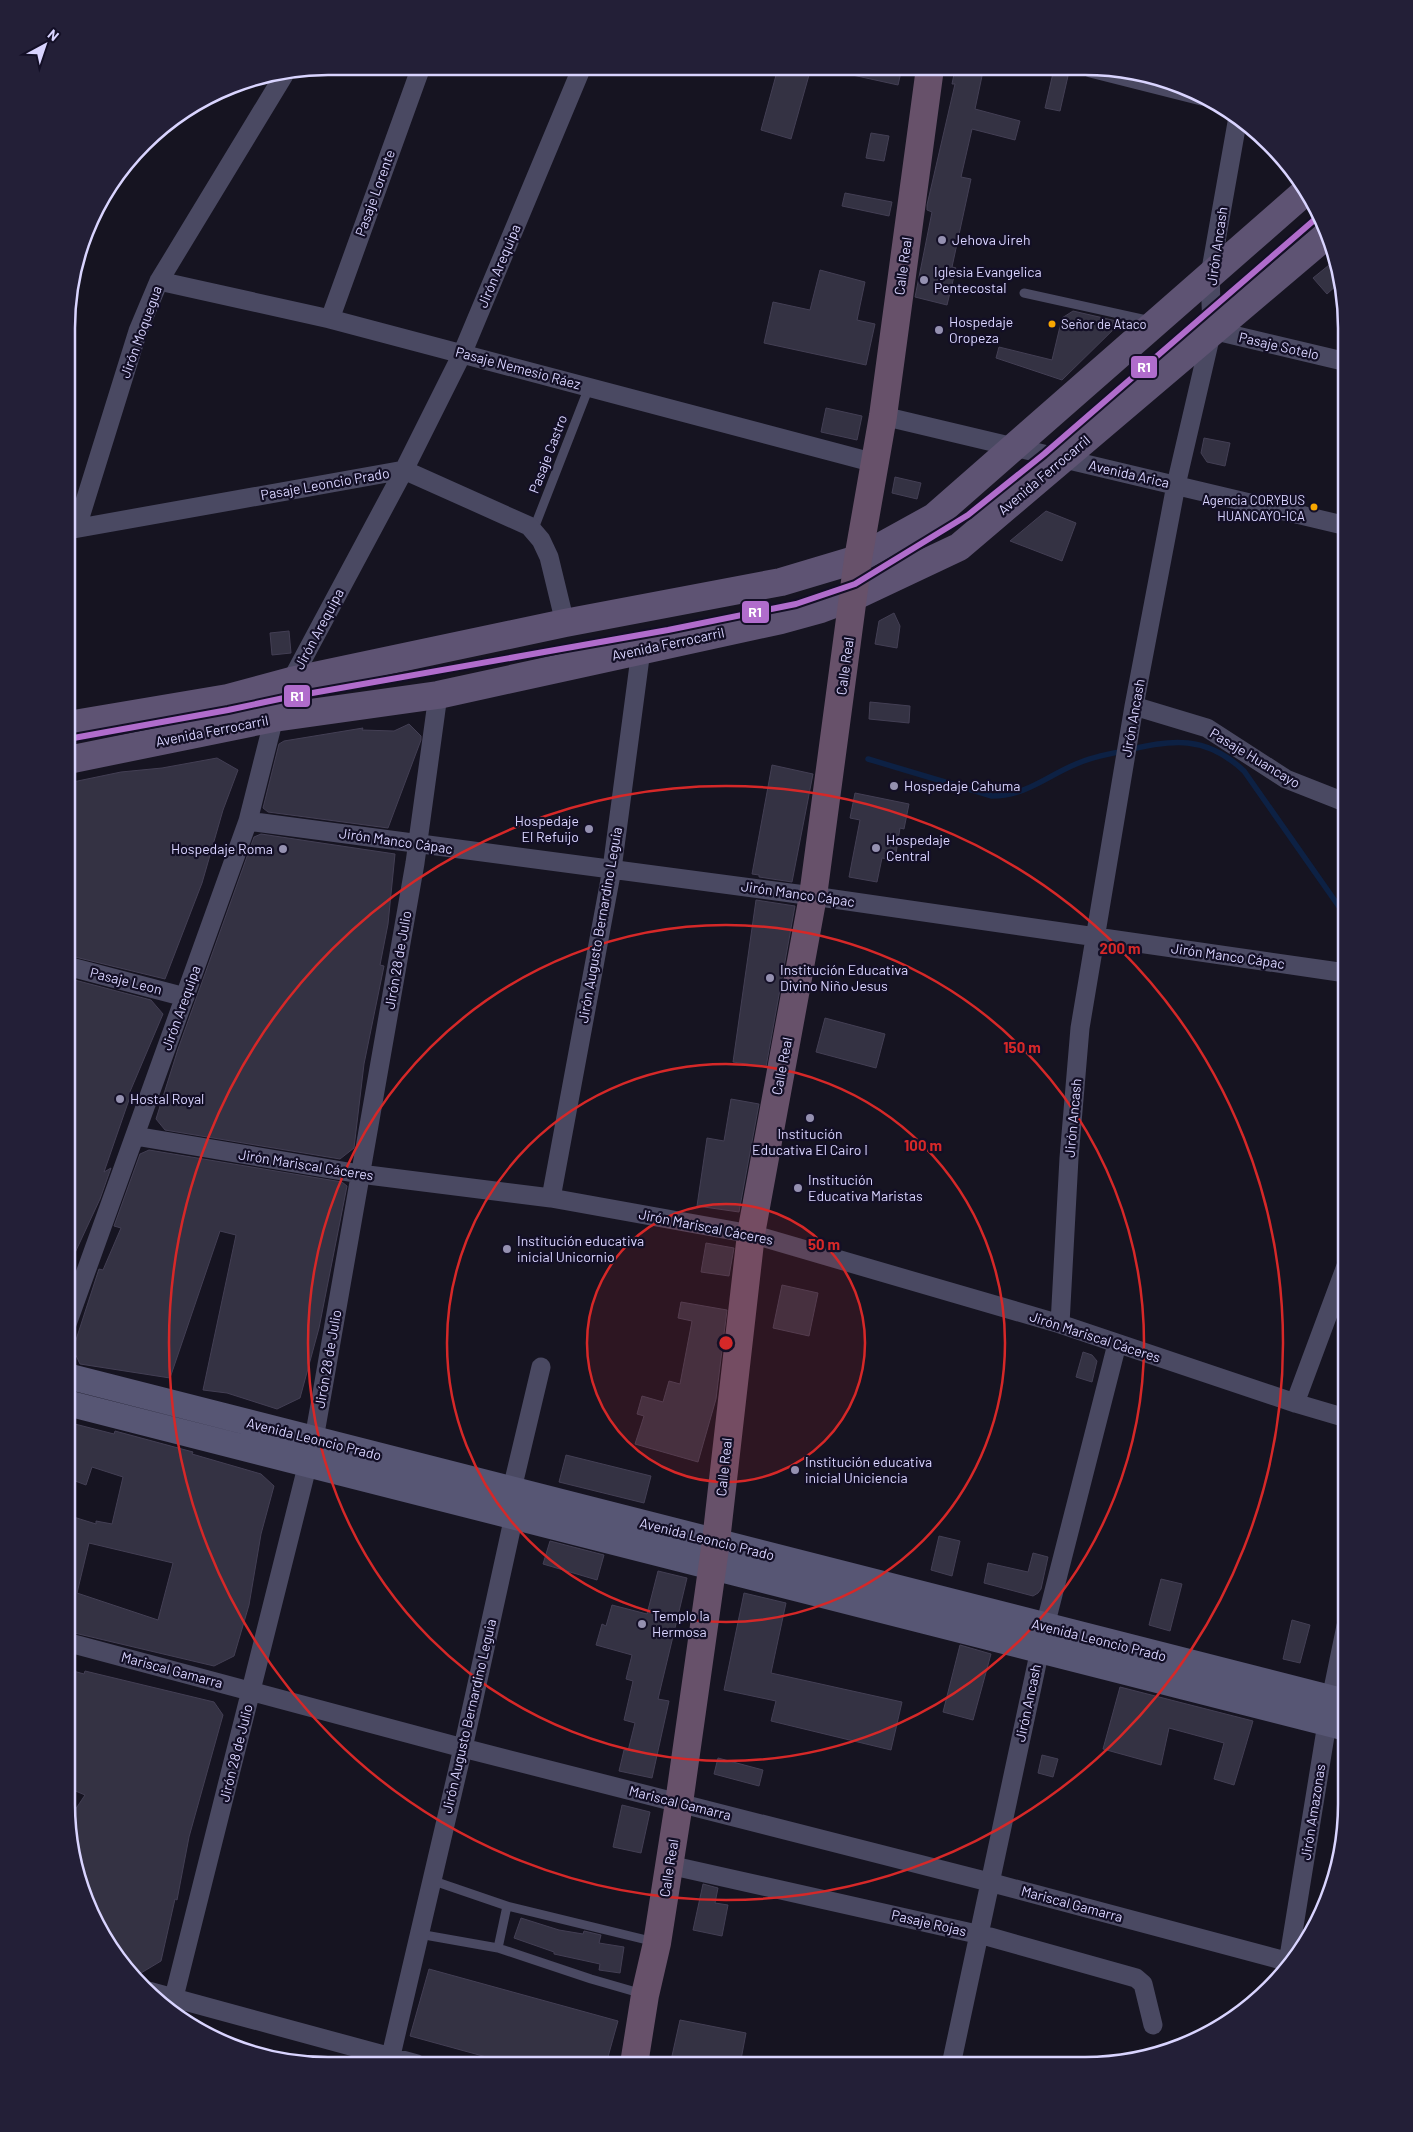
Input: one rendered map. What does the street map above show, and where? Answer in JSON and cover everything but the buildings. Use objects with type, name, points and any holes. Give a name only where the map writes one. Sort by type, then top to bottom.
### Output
[{"type":"highway","name":"Calle Real","points":[[635,2057],[670,1864],[714,1553],[751,1234],[813,896],[858,559],[883,416],[929,75]]},
{"type":"main road","points":[[75,724],[228,698],[291,681],[565,623],[782,582],[858,559],[934,517],[1301,196]]},
{"type":"main road","name":"Avenida Ferrocarril","points":[[75,759],[274,718],[438,695],[782,620],[821,609],[853,597],[959,547],[1212,330],[1322,239]]},
{"type":"street","name":"Pasaje Lorente","points":[[330,319],[418,75]]},
{"type":"street","name":"Jirón Arequipa","points":[[75,1302],[248,821],[274,718],[291,681],[404,470],[462,354],[579,75]]},
{"type":"street","name":"Jirón Moquegua","points":[[75,523],[138,331],[159,281],[281,79]]},
{"type":"street","name":"Jirón Ancash","points":[[1060,1324],[1069,1158],[1080,1028],[1134,706],[1176,485],[1212,330],[1210,275],[1237,125]]},
{"type":"street","name":"Pasaje Nemesio Ráez","points":[[159,281],[330,319],[875,463]]},
{"type":"street","name":"Pasaje Sotelo","points":[[1212,330],[1338,360]]},
{"type":"street","name":"Avenida Arica","points":[[883,416],[1338,524]]},
{"type":"street","name":"Pasaje Leoncio Prado","points":[[75,529],[404,470],[529,526],[541,540],[549,557],[565,623]]},
{"type":"street","name":"Jirón Augusto Bernardino Leguia","points":[[551,1198],[612,869],[641,650]]},
{"type":"street","name":"Jirón 28 de Julio","points":[[172,2004],[314,1438],[418,844],[438,695]]},
{"type":"street","name":"Pasaje Huancayo","points":[[1134,706],[1207,728],[1286,779],[1338,799]]},
{"type":"street","name":"Jirón Manco Cápac","points":[[248,821],[813,896],[1338,971]]},
{"type":"street","name":"Pasaje Leon","points":[[75,968],[185,996]]},
{"type":"street","name":"Jirón Mariscal Cáceres","points":[[135,1136],[360,1174],[551,1198],[751,1234],[1060,1324],[1338,1416]]},
{"type":"street","points":[[1295,1403],[1338,1287]]},
{"type":"street","name":"Jirón Ancash","points":[[953,2057],[1042,1638],[1117,1344]]},
{"type":"street","name":"Jirón Augusto Bernardino Leguia","points":[[391,2057],[463,1748],[514,1516],[512,1489],[541,1367]]},
{"type":"street","name":"Avenida Leoncio Prado","points":[[75,1378],[512,1489],[714,1553],[1338,1713]]},
{"type":"street","name":"Avenida Leoncio Prado","points":[[75,1405],[514,1516],[714,1553]]},
{"type":"street","name":"Mariscal Gamarra","points":[[75,1644],[463,1748],[989,1882],[1282,1963]]},
{"type":"street","name":"Jirón Amazonas","points":[[1292,1949],[1338,1713]]},
{"type":"street","name":"Pasaje Rojas","points":[[670,1864],[978,1934],[1136,1978],[1143,1984],[1153,2025]]},
{"type":"street","points":[[175,2006],[378,2057]]},
{"type":"lane","points":[[1024,293],[1157,322]]},
{"type":"lane","name":"Pasaje Castro","points":[[533,531],[589,387]]},
{"type":"lane","points":[[431,1880],[507,1906],[657,1943]]},
{"type":"lane","points":[[498,1948],[507,1906]]},
{"type":"lane","points":[[419,1934],[498,1948],[590,1979],[645,1995]]},
{"type":"waterway","points":[[868,759],[992,796],[1005,795],[1026,789],[1076,764],[1100,756],[1158,744],[1188,743],[1202,746],[1230,759],[1244,771],[1338,905]]},
{"type":"transit line","name":"R1","points":[[75,738],[284,698],[668,630],[796,604],[855,584],[968,515],[1044,454],[1314,220]]},
{"type":"place","name":"Jehova Jireh","points":[[942,240]]},
{"type":"place","name":"Iglesia Evangelica Pentecostal","points":[[924,280]]},
{"type":"place","name":"Señor de Ataco","points":[[1052,324]]},
{"type":"place","name":"Hospedaje Oropeza","points":[[939,330]]},
{"type":"place","name":"Agencia CORYBUS HUANCAYO-ICA","points":[[1314,507]]},
{"type":"place","name":"Hospedaje Cahuma","points":[[894,786]]},
{"type":"place","name":"Hospedaje El Refuijo","points":[[589,829]]},
{"type":"place","name":"Hospedaje Central","points":[[876,848]]},
{"type":"place","name":"Hospedaje Roma","points":[[283,849]]},
{"type":"place","name":"Institución Educativa Divino Niño Jesus","points":[[770,978]]},
{"type":"place","name":"Hostal Royal","points":[[120,1099]]},
{"type":"place","name":"Institución Educativa El Cairo I","points":[[810,1118]]},
{"type":"place","name":"Institución Educativa Maristas","points":[[798,1188]]},
{"type":"place","name":"Institución educativa inicial Unicornio","points":[[507,1249]]},
{"type":"place","name":"Institución educativa inicial Uniciencia","points":[[795,1470]]},
{"type":"place","name":"Templo la Hermosa","points":[[642,1624]]}]
